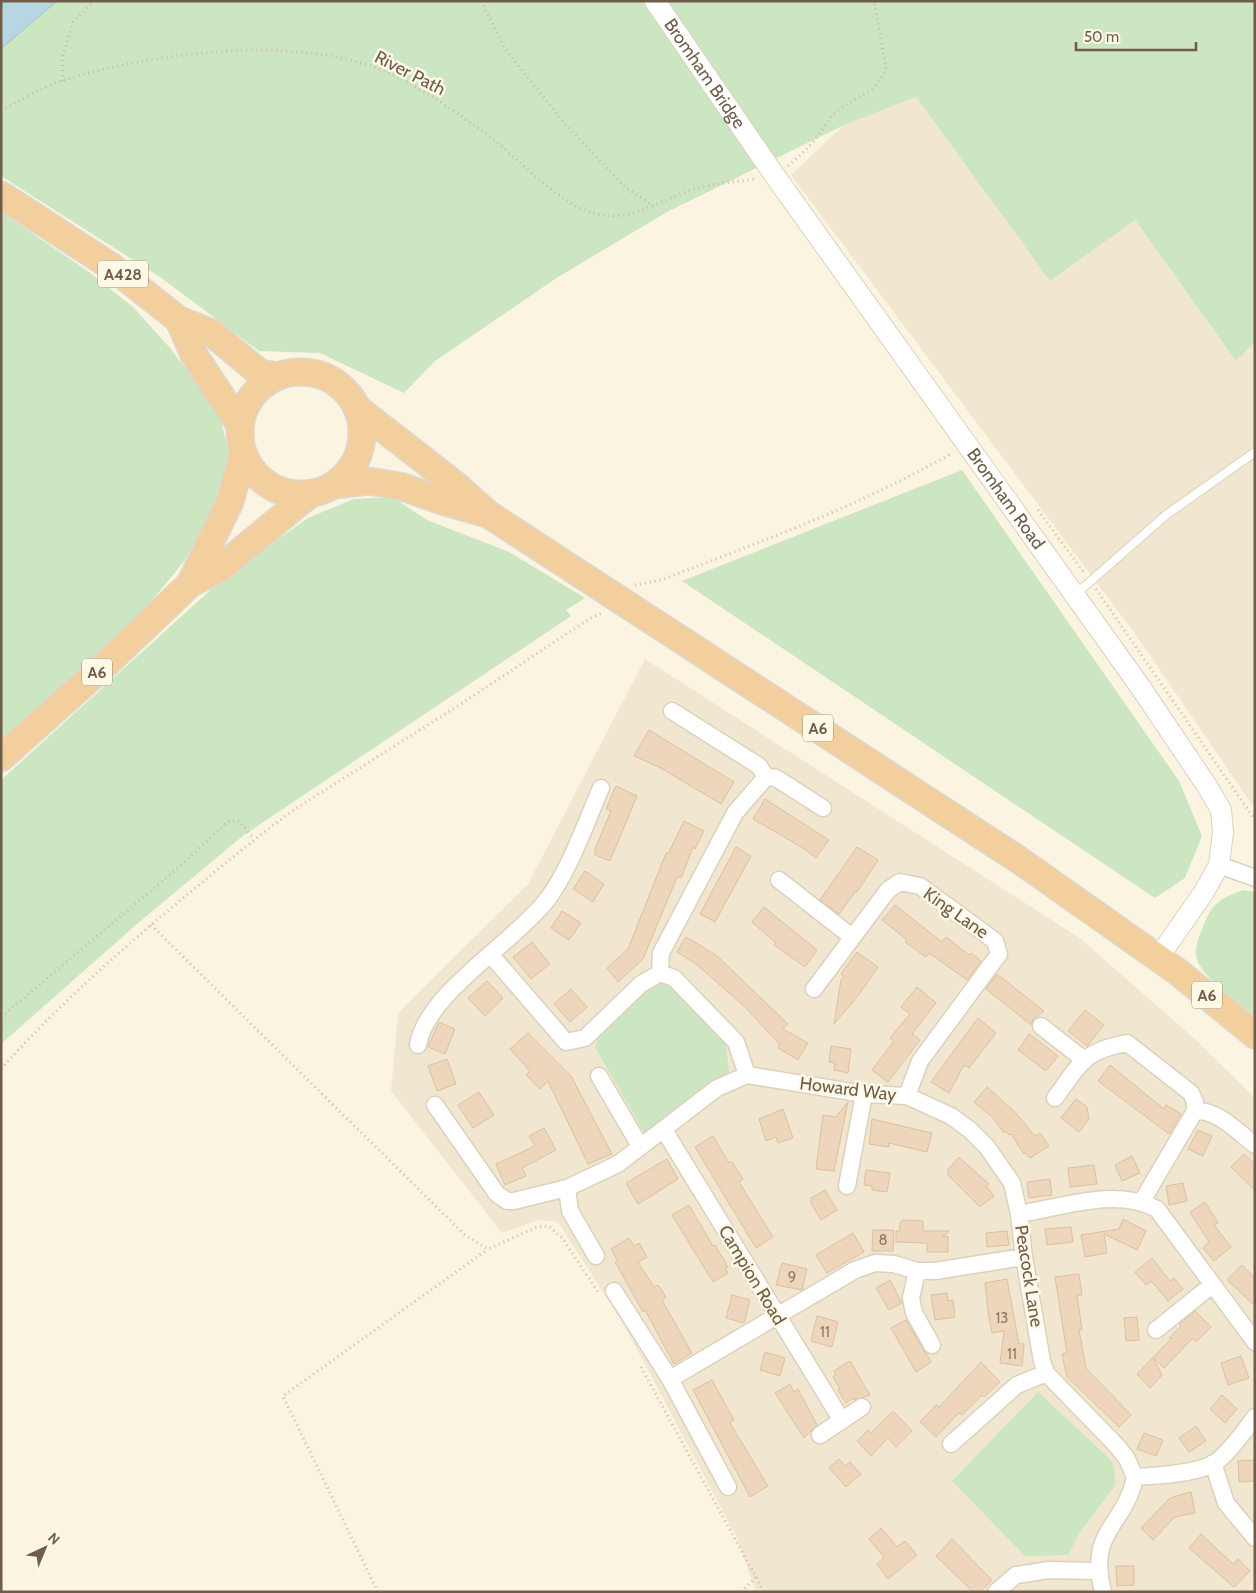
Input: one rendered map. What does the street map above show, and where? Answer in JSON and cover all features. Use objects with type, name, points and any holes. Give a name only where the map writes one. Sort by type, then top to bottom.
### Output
[{"type":"highway","name":"A428","points":[[1,195],[112,267],[179,320],[212,333],[260,373],[276,376]]},
{"type":"highway","name":"A428","points":[[179,320],[194,355],[240,425]]},
{"type":"highway","points":[[292,371],[308,371],[324,375],[338,383],[350,395],[358,409],[363,426],[360,451],[348,474],[335,485],[310,494],[289,493],[270,486],[254,472],[243,454],[240,425],[246,404],[259,388],[276,376],[292,371]]},
{"type":"highway","name":"A6","points":[[358,409],[457,486],[488,514],[1020,860],[1158,958],[1255,1035]]},
{"type":"highway","name":"A6","points":[[190,584],[230,502],[243,454]]},
{"type":"highway","name":"A6","points":[[335,485],[368,481],[400,486],[442,502],[488,514]]},
{"type":"highway","name":"A6","points":[[1,758],[105,665],[190,584],[220,568],[310,494]]},
{"type":"street","name":"Bromham Bridge","points":[[655,1],[754,144]]},
{"type":"street","name":"Bromham Road","points":[[754,144],[780,172],[1208,786],[1221,810],[1223,832],[1219,865],[1204,892],[1158,958]]},
{"type":"street","points":[[672,710],[759,766],[766,777]]},
{"type":"street","points":[[766,777],[776,778],[823,808]]},
{"type":"street","points":[[660,973],[662,953],[735,813],[766,777]]},
{"type":"street","points":[[418,1045],[420,1031],[435,1008],[546,902],[561,877],[601,788]]},
{"type":"street","points":[[1219,865],[1255,878]]},
{"type":"street","points":[[779,880],[852,937]]},
{"type":"street","name":"King Lane","points":[[814,989],[888,890],[900,882],[920,886],[996,940],[1000,954],[920,1061],[907,1096]]},
{"type":"street","points":[[435,1105],[497,1194],[507,1201],[514,1201],[567,1188],[618,1164],[717,1088],[747,1075],[736,1042],[674,978],[660,973],[641,984],[585,1038],[566,1042],[490,954]]},
{"type":"street","points":[[1041,1026],[1083,1059]]},
{"type":"street","points":[[1055,1098],[1083,1059],[1104,1047],[1127,1042],[1190,1093],[1195,1102],[1195,1111],[1142,1201]]},
{"type":"street","name":"Howard Way","points":[[747,1075],[864,1094],[907,1096],[951,1116],[970,1130],[987,1147],[1012,1183],[1020,1214]]},
{"type":"street","points":[[600,1076],[640,1146]]},
{"type":"street","points":[[847,1186],[864,1094]]},
{"type":"street","points":[[1195,1111],[1205,1110],[1230,1125],[1255,1145]]},
{"type":"street","name":"Campion Road","points":[[664,1130],[776,1316],[841,1419]]},
{"type":"street","points":[[567,1188],[570,1211],[596,1256]]},
{"type":"street","name":"Peacock Lane","points":[[1046,1373],[1042,1361],[1024,1256],[1020,1214],[1116,1198],[1142,1201],[1157,1209],[1255,1342]]},
{"type":"street","points":[[670,1379],[855,1270],[875,1263],[894,1264],[917,1271],[935,1272],[1024,1256]]},
{"type":"street","points":[[917,1271],[912,1298],[914,1313],[932,1345]]},
{"type":"street","points":[[1156,1330],[1212,1285]]},
{"type":"street","points":[[607,1292],[670,1379],[728,1487]]},
{"type":"street","points":[[951,1444],[1018,1385],[1046,1373],[1117,1446],[1127,1459],[1135,1477],[1130,1494],[1105,1536],[1098,1553],[1098,1571],[1103,1592]]},
{"type":"street","points":[[820,1435],[862,1406]]},
{"type":"street","points":[[1135,1477],[1169,1475],[1213,1463],[1239,1438],[1255,1416]]},
{"type":"street","points":[[1213,1463],[1226,1503],[1255,1538]]},
{"type":"street","points":[[996,1592],[1016,1575],[1050,1570],[1098,1571]]},
{"type":"lane","points":[[1075,595],[1166,516],[1255,452]]},
{"type":"path","points":[[63,80],[62,58],[73,22],[94,1]]},
{"type":"path","points":[[481,1],[505,49],[566,125],[625,187],[653,206]]},
{"type":"path","points":[[780,172],[813,142],[834,114],[848,103],[872,90],[884,76],[886,68],[874,1]]},
{"type":"path","name":"River Path","points":[[1,110],[63,80],[147,60],[230,51],[330,54],[376,68],[413,86],[495,140],[563,199],[582,210],[602,216],[633,214],[692,190],[780,172]]},
{"type":"path","points":[[631,585],[661,580],[830,514],[907,478],[968,443]]},
{"type":"path","points":[[1,1069],[43,1022],[151,925],[295,808],[387,752],[595,616]]},
{"type":"path","points":[[1,1017],[178,868],[230,820],[239,821],[254,840]]},
{"type":"path","points":[[151,925],[465,1235],[488,1249]]},
{"type":"path","points":[[378,1592],[282,1396],[488,1249],[537,1227],[549,1226],[563,1239],[607,1292]]},
{"type":"path","points":[[638,1360],[764,1592]]},
{"type":"path","points":[[741,1592],[756,1577]]},
{"type":"shaded area","points":[[916,97],[1050,281],[1135,220],[1236,361],[1255,342],[1255,809],[1136,635],[791,175],[844,125]]},
{"type":"shaded area","points":[[645,659],[1081,939],[1196,1040],[1255,1098],[1255,1592],[753,1592],[755,1589],[736,1536],[624,1325],[558,1222],[539,1220],[502,1233],[391,1091],[398,1013],[528,884]]},
{"type":"green space","points":[[57,1],[1255,1],[1255,342],[1236,361],[1135,220],[1050,281],[916,97],[844,125],[667,212],[558,277],[435,361],[404,393],[320,353],[259,351],[160,277],[1,176],[1,49]]},
{"type":"green space","points":[[1,212],[89,272],[133,307],[171,349],[220,415],[229,456],[218,503],[185,560],[131,626],[1,743]]},
{"type":"green space","points":[[962,470],[1179,781],[1202,836],[1185,878],[1155,898],[682,581]]},
{"type":"green space","points":[[392,497],[427,520],[509,552],[585,598],[566,610],[571,616],[244,835],[137,924],[1,1044],[1,780],[227,575],[308,518],[354,499]]},
{"type":"green space","points":[[1243,890],[1255,892],[1255,1016],[1212,981],[1199,964],[1196,956],[1199,937],[1213,907],[1222,899]]},
{"type":"green space","points":[[660,981],[669,984],[726,1045],[729,1071],[723,1076],[715,1078],[645,1134],[595,1047],[599,1033],[651,983]]},
{"type":"green space","points":[[1038,1392],[1113,1462],[1116,1484],[1079,1534],[1068,1555],[1025,1556],[952,1481]]},
{"type":"water","points":[[1,1],[57,1],[1,49]]},
{"type":"building","points":[[649,730],[734,782],[721,804],[659,767],[634,756]]},
{"type":"building","points":[[616,786],[637,796],[610,861],[595,855],[595,849],[611,811],[606,809]]},
{"type":"building","points":[[765,799],[829,840],[816,858],[803,848],[753,819]]},
{"type":"building","points":[[684,821],[704,831],[695,849],[693,847],[681,878],[677,877],[643,959],[618,982],[607,968],[628,949],[666,853],[668,854]]},
{"type":"building","points":[[736,847],[751,856],[715,922],[700,914]]},
{"type":"building","points":[[857,847],[878,860],[857,892],[839,914],[820,900]]},
{"type":"building","points":[[585,871],[604,884],[593,902],[573,889]]},
{"type":"building","points":[[895,905],[942,942],[946,937],[969,955],[971,953],[981,961],[967,980],[929,953],[926,957],[905,942],[907,940],[882,920]]},
{"type":"building","points":[[764,907],[817,950],[805,967],[774,945],[776,943],[752,922]]},
{"type":"building","points":[[562,911],[581,923],[569,940],[551,928]]},
{"type":"building","points":[[686,937],[716,955],[788,1024],[783,1029],[808,1043],[798,1060],[778,1048],[780,1045],[744,1006],[696,964],[677,952]]},
{"type":"building","points":[[532,942],[550,964],[531,979],[513,957]]},
{"type":"building","points":[[857,952],[878,967],[858,996],[834,1024],[841,980],[844,976],[841,974]]},
{"type":"building","points":[[997,974],[1044,1011],[1033,1019],[1031,1025],[986,989]]},
{"type":"building","points":[[487,981],[503,998],[485,1016],[468,998]]},
{"type":"building","points":[[917,987],[936,1003],[912,1034],[920,1040],[888,1082],[872,1070],[894,1041],[890,1038],[910,1014],[901,1007]]},
{"type":"building","points":[[571,989],[587,1007],[570,1022],[554,1004]]},
{"type":"building","points":[[1085,1010],[1104,1025],[1087,1046],[1068,1031]]},
{"type":"building","points":[[978,1018],[996,1033],[969,1068],[964,1065],[949,1093],[931,1082]]},
{"type":"building","points":[[439,1022],[455,1029],[445,1054],[428,1047]]},
{"type":"building","points":[[528,1033],[571,1076],[612,1154],[588,1164],[548,1081],[540,1089],[526,1075],[530,1071],[510,1049]]},
{"type":"building","points":[[1029,1034],[1058,1056],[1046,1071],[1018,1050]]},
{"type":"building","points":[[831,1046],[851,1049],[848,1073],[834,1070],[835,1063],[829,1062]]},
{"type":"building","points":[[447,1059],[456,1084],[437,1091],[428,1066]]},
{"type":"building","points":[[1110,1065],[1164,1109],[1166,1105],[1181,1114],[1169,1134],[1098,1081]]},
{"type":"building","points":[[987,1087],[1015,1112],[1035,1136],[1040,1133],[1049,1146],[1030,1158],[1026,1153],[1024,1154],[1011,1134],[1009,1135],[1006,1131],[1004,1133],[993,1118],[974,1102]]},
{"type":"building","points":[[479,1092],[494,1115],[473,1128],[458,1105]]},
{"type":"building","points":[[1076,1099],[1087,1107],[1089,1119],[1079,1132],[1061,1118]]},
{"type":"building","points":[[848,1102],[834,1171],[816,1169],[823,1115],[836,1117]]},
{"type":"building","points":[[783,1109],[793,1138],[778,1143],[776,1137],[766,1141],[759,1119]]},
{"type":"building","points":[[872,1119],[932,1133],[927,1152],[889,1143],[889,1147],[869,1144]]},
{"type":"building","points":[[544,1128],[556,1150],[522,1168],[526,1176],[505,1185],[496,1164],[535,1146],[529,1136]]},
{"type":"building","points":[[1198,1130],[1212,1136],[1203,1156],[1188,1149]]},
{"type":"building","points":[[713,1136],[729,1163],[732,1162],[743,1179],[739,1182],[773,1237],[756,1248],[695,1147]]},
{"type":"building","points":[[1244,1154],[1255,1164],[1255,1190],[1231,1167]]},
{"type":"building","points":[[1132,1156],[1140,1173],[1122,1181],[1115,1165]]},
{"type":"building","points":[[959,1157],[989,1184],[985,1187],[994,1196],[980,1207],[948,1175],[948,1170]]},
{"type":"building","points":[[667,1159],[678,1179],[638,1204],[626,1183]]},
{"type":"building","points":[[1094,1165],[1097,1184],[1070,1187],[1068,1168]]},
{"type":"building","points":[[866,1170],[890,1173],[887,1192],[872,1190],[872,1186],[864,1185]]},
{"type":"building","points":[[1050,1179],[1052,1195],[1029,1198],[1027,1182]]},
{"type":"building","points":[[1183,1183],[1187,1201],[1169,1205],[1166,1186]]},
{"type":"building","points":[[825,1190],[837,1210],[821,1220],[811,1203],[811,1198]]},
{"type":"building","points":[[1205,1202],[1218,1223],[1214,1225],[1231,1247],[1214,1261],[1203,1248],[1209,1242],[1190,1212]]},
{"type":"building","points":[[689,1205],[713,1246],[715,1245],[728,1267],[725,1268],[728,1273],[713,1282],[672,1215]]},
{"type":"building","points":[[1123,1219],[1146,1231],[1137,1250],[1104,1234],[1107,1253],[1085,1257],[1081,1235],[1119,1229]]},
{"type":"building","points":[[903,1220],[923,1221],[923,1231],[949,1231],[942,1237],[948,1236],[948,1252],[927,1252],[927,1243],[896,1242],[896,1231],[900,1231],[900,1223]]},
{"type":"building","points":[[1071,1227],[1073,1242],[1047,1245],[1045,1229]]},
{"type":"building","points":[[873,1230],[894,1230],[893,1251],[872,1251]]},
{"type":"building","points":[[1007,1231],[1009,1245],[987,1247],[986,1233]]},
{"type":"building","points":[[853,1233],[864,1252],[827,1273],[816,1255]]},
{"type":"building","points":[[629,1238],[634,1246],[639,1243],[647,1257],[638,1262],[654,1287],[658,1285],[666,1297],[662,1300],[692,1353],[674,1364],[645,1310],[643,1312],[615,1262],[618,1261],[611,1249]]},
{"type":"building","points":[[1152,1258],[1170,1281],[1174,1278],[1183,1289],[1168,1301],[1151,1281],[1146,1285],[1135,1272]]},
{"type":"building","points":[[782,1263],[807,1269],[802,1290],[776,1285]]},
{"type":"building","points":[[1242,1265],[1255,1278],[1255,1306],[1227,1280]]},
{"type":"building","points":[[1079,1274],[1082,1295],[1077,1295],[1082,1330],[1079,1330],[1086,1368],[1131,1415],[1119,1427],[1067,1377],[1062,1354],[1067,1353],[1055,1277]]},
{"type":"building","points":[[1007,1279],[1019,1344],[1024,1344],[1022,1366],[1000,1363],[1004,1331],[992,1333],[988,1312],[985,1283]]},
{"type":"building","points":[[890,1280],[902,1303],[889,1310],[876,1288]]},
{"type":"building","points":[[947,1293],[948,1301],[953,1300],[955,1317],[935,1320],[931,1295]]},
{"type":"building","points":[[732,1295],[750,1300],[744,1323],[726,1318]]},
{"type":"building","points":[[1195,1311],[1211,1327],[1196,1342],[1193,1338],[1164,1368],[1153,1358],[1162,1375],[1150,1388],[1137,1374],[1172,1338],[1169,1338],[1181,1326],[1179,1324]]},
{"type":"building","points":[[817,1316],[838,1322],[832,1347],[811,1341]]},
{"type":"building","points":[[1137,1317],[1139,1340],[1126,1341],[1124,1318]]},
{"type":"building","points":[[906,1320],[931,1362],[916,1372],[891,1328]]},
{"type":"building","points":[[765,1352],[785,1358],[780,1376],[760,1370]]},
{"type":"building","points":[[1241,1356],[1249,1378],[1228,1385],[1221,1363]]},
{"type":"building","points":[[850,1361],[870,1395],[854,1400],[853,1398],[846,1403],[833,1377],[836,1375],[834,1371]]},
{"type":"building","points":[[981,1362],[1000,1382],[984,1397],[982,1395],[962,1415],[959,1413],[936,1437],[920,1422],[936,1405],[939,1407]]},
{"type":"building","points":[[712,1380],[734,1420],[730,1423],[768,1486],[750,1497],[693,1390]]},
{"type":"building","points":[[790,1384],[794,1392],[798,1389],[817,1425],[804,1438],[775,1393]]},
{"type":"building","points":[[1222,1395],[1237,1409],[1225,1423],[1210,1409]]},
{"type":"building","points":[[893,1411],[912,1431],[896,1447],[888,1438],[871,1456],[857,1441],[868,1430],[871,1433]]},
{"type":"building","points":[[1196,1426],[1206,1441],[1189,1452],[1179,1438]]},
{"type":"building","points":[[1144,1433],[1163,1440],[1156,1456],[1137,1449]]},
{"type":"building","points":[[839,1459],[845,1466],[850,1462],[861,1474],[846,1487],[829,1468]]},
{"type":"building","points":[[1255,1460],[1255,1481],[1239,1482],[1238,1461]]},
{"type":"building","points":[[1191,1492],[1195,1513],[1175,1517],[1153,1540],[1141,1528],[1170,1498]]},
{"type":"building","points":[[881,1528],[897,1547],[905,1541],[917,1555],[888,1579],[877,1564],[884,1557],[869,1539]]},
{"type":"building","points":[[1201,1534],[1233,1564],[1238,1559],[1250,1571],[1234,1587],[1189,1548]]},
{"type":"building","points":[[952,1539],[992,1580],[980,1592],[973,1592],[936,1556]]},
{"type":"building","points":[[1116,1566],[1134,1566],[1134,1585],[1117,1586]]}]
